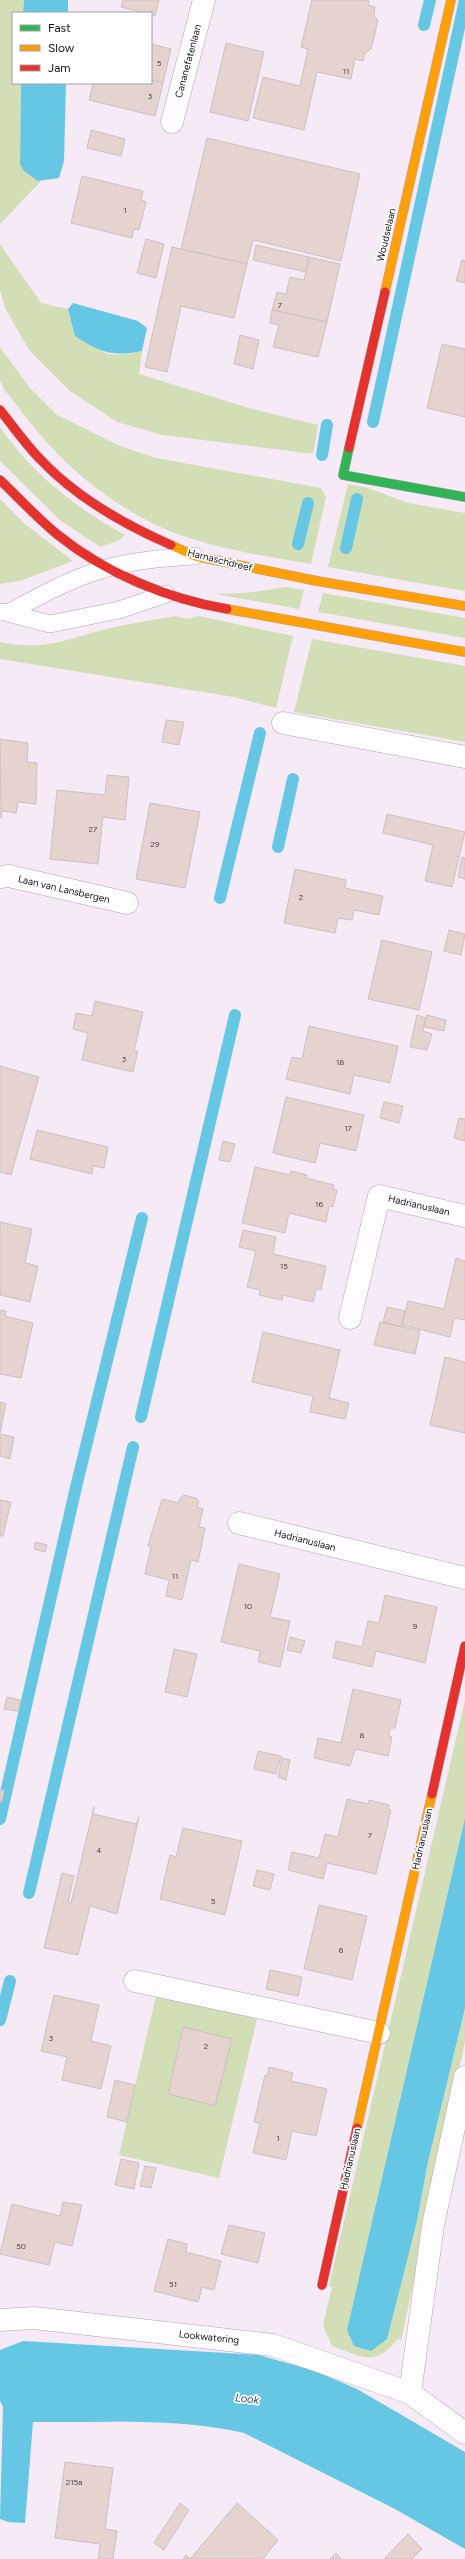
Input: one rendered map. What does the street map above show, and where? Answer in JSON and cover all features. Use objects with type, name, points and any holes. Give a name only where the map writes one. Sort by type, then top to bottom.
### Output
[{"type":"street","name":"Cananefatenlaan","points":[[172,122],[204,0]]},
{"type":"street","name":"Woudselaan","points":[[451,0],[343,475],[465,497]]},
{"type":"street","name":"Harnaschdreef","points":[[0,410],[41,460],[92,504],[145,534],[195,556],[317,581],[465,606]]},
{"type":"street","points":[[0,480],[58,535],[108,567],[166,594],[214,607],[465,652]]},
{"type":"street","points":[[283,723],[465,757]]},
{"type":"street","name":"Laan van Lansbergen","points":[[0,877],[9,876],[127,903]]},
{"type":"street","name":"Hadrianuslaan","points":[[350,1318],[379,1196],[465,1216]]},
{"type":"street","name":"Hadrianuslaan","points":[[239,1524],[465,1578]]},
{"type":"street","name":"Hadrianuslaan","points":[[322,2285],[465,1646]]},
{"type":"street","points":[[135,1982],[379,2033]]},
{"type":"street","points":[[410,2393],[433,2225],[465,2077]]},
{"type":"street","name":"Lookwatering","points":[[0,2320],[34,2318],[273,2345],[410,2393],[465,2433]]},
{"type":"lane","points":[[5,612],[71,580],[108,567],[149,560],[195,556]]},
{"type":"lane","points":[[5,612],[50,624],[119,610],[166,594]]},
{"type":"green space","points":[[0,0],[24,0],[23,12],[12,12],[12,84],[21,84],[20,155],[40,182],[0,224]]},
{"type":"green space","points":[[0,244],[41,303],[68,309],[71,321],[75,327],[90,343],[97,348],[103,352],[116,355],[142,351],[139,374],[249,408],[318,425],[313,454],[163,435],[117,422],[70,391],[29,350],[5,308],[0,289]]},
{"type":"green space","points":[[0,347],[29,387],[57,415],[120,446],[156,458],[321,488],[326,497],[311,564],[204,543],[164,528],[116,502],[94,486],[53,449],[8,395],[0,380]]},
{"type":"green space","points":[[0,427],[26,460],[56,488],[90,514],[125,535],[120,540],[100,547],[61,521],[0,461]]},
{"type":"green space","points":[[348,484],[368,488],[408,503],[465,513],[465,591],[328,567]]},
{"type":"green space","points":[[0,499],[25,524],[73,561],[20,581],[0,584]]},
{"type":"green space","points":[[286,587],[304,590],[299,609],[216,594],[245,593]]},
{"type":"green space","points":[[323,593],[465,618],[465,638],[318,612]]},
{"type":"green space","points":[[175,616],[187,619],[199,616],[293,636],[276,708],[234,697],[0,659],[0,642],[16,645],[44,645],[119,626]]},
{"type":"green space","points":[[312,639],[465,666],[465,742],[294,712]]},
{"type":"green space","points":[[465,1700],[465,1818],[347,2330],[417,2221],[428,2162],[465,2008],[465,2041],[401,2341],[398,2339],[382,2354],[368,2358],[332,2346],[323,2325],[332,2287],[329,2286]]},
{"type":"green space","points":[[156,1996],[257,2019],[219,2178],[119,2155]]},
{"type":"water","points":[[24,0],[68,0],[68,12],[23,12]]},
{"type":"water","points":[[21,84],[66,84],[64,161],[59,178],[38,181],[24,171],[20,164]]},
{"type":"water","points":[[73,303],[138,321],[147,328],[142,351],[123,354],[107,352],[92,346],[75,336],[68,309]]},
{"type":"water","points":[[465,1818],[465,2008],[428,2162],[417,2221],[387,2339],[371,2351],[354,2346],[347,2330]]},
{"type":"water","name":"Look","points":[[23,2341],[259,2355],[315,2371],[357,2389],[465,2452],[465,2549],[395,2509],[244,2433],[218,2428],[166,2423],[33,2422],[25,2523],[8,2522],[0,2519],[3,2407],[0,2401],[0,2350]]},
{"type":"building","points":[[123,0],[159,0],[155,16],[152,15],[152,12],[140,12],[121,7]]},
{"type":"building","points":[[312,0],[369,1],[368,5],[375,7],[374,15],[378,21],[371,49],[365,53],[363,61],[355,59],[351,79],[317,72],[304,130],[253,118],[263,77],[300,86],[308,49],[301,47]]},
{"type":"building","points":[[226,43],[264,52],[248,121],[210,112]]},
{"type":"building","points":[[152,44],[171,49],[163,83],[152,80]]},
{"type":"building","points":[[152,80],[163,83],[155,116],[89,100],[93,84],[152,84]]},
{"type":"building","points":[[91,130],[125,139],[121,156],[87,148]]},
{"type":"building","points":[[207,138],[360,174],[341,261],[253,240],[247,264],[181,249]]},
{"type":"building","points":[[82,176],[143,191],[141,200],[146,202],[139,230],[134,229],[132,238],[71,223]]},
{"type":"building","points":[[146,239],[164,244],[156,278],[137,273]]},
{"type":"building","points":[[256,245],[309,257],[306,272],[253,260]]},
{"type":"building","points":[[172,247],[247,264],[234,318],[181,306],[167,372],[145,367]]},
{"type":"building","points":[[309,257],[340,264],[327,322],[272,310],[277,292],[286,294],[290,277],[304,280]]},
{"type":"building","points":[[462,260],[465,261],[465,283],[456,281]]},
{"type":"building","points":[[272,310],[327,322],[318,357],[273,347],[279,325],[270,323]]},
{"type":"building","points":[[240,335],[259,340],[253,369],[234,364]]},
{"type":"building","points":[[442,344],[465,349],[465,417],[427,408]]},
{"type":"building","points":[[166,720],[184,722],[179,745],[162,742]]},
{"type":"building","points":[[0,739],[28,743],[27,762],[37,763],[36,804],[18,802],[16,813],[2,811],[1,818]]},
{"type":"building","points":[[107,775],[129,777],[125,820],[103,817],[98,864],[50,859],[57,790],[105,795]]},
{"type":"building","points":[[150,803],[200,812],[185,888],[136,879]]},
{"type":"building","points":[[387,814],[465,832],[452,887],[425,881],[433,845],[383,833]]},
{"type":"building","points":[[462,857],[465,858],[465,879],[458,877]]},
{"type":"building","points":[[295,869],[346,880],[345,888],[383,896],[379,915],[354,910],[352,920],[338,918],[335,933],[284,923]]},
{"type":"building","points":[[449,930],[465,934],[461,955],[444,951]]},
{"type":"building","points":[[382,940],[432,952],[419,1010],[368,999]]},
{"type":"building","points":[[95,1001],[143,1012],[134,1051],[138,1051],[133,1072],[82,1060],[88,1033],[73,1029],[76,1013],[92,1016]]},
{"type":"building","points":[[417,1015],[426,1018],[423,1031],[432,1034],[427,1050],[410,1047]]},
{"type":"building","points":[[427,1015],[446,1020],[444,1031],[424,1027]]},
{"type":"building","points":[[309,1026],[398,1046],[390,1083],[354,1075],[350,1094],[286,1079],[292,1057],[302,1059]]},
{"type":"building","points":[[0,1066],[39,1077],[11,1175],[0,1172]]},
{"type":"building","points":[[286,1097],[364,1115],[356,1151],[320,1143],[315,1163],[273,1153]]},
{"type":"building","points":[[384,1102],[403,1106],[399,1123],[380,1118]]},
{"type":"building","points":[[459,1118],[465,1119],[465,1141],[454,1138]]},
{"type":"building","points":[[37,1130],[108,1147],[104,1168],[93,1166],[92,1174],[30,1159]]},
{"type":"building","points":[[223,1141],[235,1144],[230,1162],[219,1160]]},
{"type":"building","points":[[255,1167],[290,1175],[291,1171],[307,1175],[306,1178],[334,1185],[333,1189],[337,1190],[333,1207],[329,1206],[326,1222],[289,1213],[285,1233],[242,1223]]},
{"type":"building","points":[[0,1222],[32,1229],[25,1263],[38,1266],[30,1302],[0,1295]]},
{"type":"building","points":[[243,1230],[276,1237],[273,1254],[326,1266],[321,1290],[316,1289],[313,1302],[283,1295],[282,1300],[259,1295],[260,1290],[247,1287],[256,1251],[239,1247]]},
{"type":"building","points":[[456,1258],[465,1261],[465,1320],[454,1318],[450,1337],[402,1325],[408,1301],[444,1309]]},
{"type":"building","points":[[387,1307],[405,1311],[401,1327],[383,1322]]},
{"type":"building","points":[[0,1310],[6,1311],[5,1316],[33,1323],[21,1378],[0,1374]]},
{"type":"building","points":[[380,1322],[420,1331],[415,1354],[374,1345]]},
{"type":"building","points":[[263,1332],[340,1350],[329,1398],[349,1403],[345,1419],[310,1412],[313,1396],[252,1382]]},
{"type":"building","points":[[445,1357],[465,1362],[465,1433],[430,1425]]},
{"type":"building","points":[[0,1402],[6,1404],[0,1433]]},
{"type":"building","points":[[0,1434],[14,1437],[10,1459],[0,1456]]},
{"type":"building","points":[[184,1495],[196,1498],[199,1502],[197,1507],[203,1509],[199,1527],[205,1528],[198,1562],[191,1560],[182,1600],[166,1596],[169,1580],[145,1574],[151,1547],[148,1546],[162,1499],[179,1503],[180,1498]]},
{"type":"building","points":[[0,1500],[11,1502],[3,1536],[0,1536]]},
{"type":"building","points":[[35,1542],[47,1545],[45,1552],[34,1549]]},
{"type":"building","points":[[239,1564],[280,1574],[270,1617],[290,1621],[280,1667],[258,1662],[260,1651],[221,1642]]},
{"type":"building","points":[[385,1595],[437,1607],[425,1663],[376,1651],[372,1667],[333,1658],[336,1641],[362,1647],[368,1621],[379,1623]]},
{"type":"building","points":[[290,1637],[305,1641],[301,1653],[287,1650]]},
{"type":"building","points":[[174,1649],[197,1654],[187,1697],[165,1692]]},
{"type":"building","points":[[353,1689],[401,1700],[395,1728],[390,1728],[389,1736],[392,1737],[388,1756],[355,1749],[350,1766],[314,1758],[318,1738],[341,1743]]},
{"type":"building","points":[[7,1697],[21,1700],[18,1711],[4,1709]]},
{"type":"building","points":[[258,1751],[281,1756],[276,1774],[254,1769]]},
{"type":"building","points":[[282,1758],[290,1760],[286,1780],[278,1777]]},
{"type":"building","points":[[0,1790],[4,1790],[2,1802],[0,1802]]},
{"type":"building","points":[[347,1799],[368,1804],[369,1800],[389,1805],[388,1809],[391,1810],[376,1874],[327,1863],[323,1879],[288,1870],[292,1852],[319,1858],[325,1834],[338,1837]]},
{"type":"building","points":[[94,1807],[93,1814],[136,1824],[139,1817],[117,1914],[90,1906],[78,1955],[44,1948],[62,1873],[74,1876],[68,1903],[71,1903]]},
{"type":"building","points":[[183,1828],[242,1841],[225,1915],[160,1899],[170,1855],[176,1857]]},
{"type":"building","points":[[257,1870],[274,1874],[270,1890],[253,1886]]},
{"type":"building","points":[[319,1905],[367,1916],[352,1980],[304,1969]]},
{"type":"building","points":[[270,1970],[302,1977],[298,1996],[266,1989]]},
{"type":"building","points":[[54,1995],[99,2005],[91,2041],[111,2046],[101,2089],[62,2080],[67,2057],[41,2051]]},
{"type":"building","points":[[183,2027],[232,2039],[215,2106],[168,2094]]},
{"type":"building","points":[[269,2067],[293,2073],[291,2081],[327,2089],[316,2136],[292,2131],[286,2160],[253,2153],[260,2123],[254,2122],[265,2075],[267,2076]]},
{"type":"building","points":[[115,2080],[135,2085],[127,2122],[107,2117]]},
{"type":"building","points":[[121,2159],[139,2163],[134,2189],[115,2185]]},
{"type":"building","points":[[145,2166],[156,2168],[151,2188],[140,2186]]},
{"type":"building","points":[[63,2202],[82,2205],[72,2246],[55,2242],[49,2265],[0,2254],[12,2204],[60,2216]]},
{"type":"building","points":[[229,2225],[265,2233],[258,2263],[221,2254]]},
{"type":"building","points":[[168,2239],[187,2244],[186,2252],[221,2261],[214,2290],[202,2287],[198,2302],[154,2291]]},
{"type":"building","points":[[65,2462],[113,2468],[105,2529],[117,2531],[113,2559],[98,2559],[100,2544],[55,2538]]},
{"type":"building","points":[[180,2503],[189,2510],[164,2550],[154,2543]]},
{"type":"building","points":[[237,2503],[278,2540],[263,2559],[190,2559]]},
{"type":"building","points":[[408,2534],[422,2549],[412,2559],[384,2559]]},
{"type":"building","points":[[336,2553],[341,2559],[330,2559]]},
{"type":"building","points":[[186,2555],[190,2559],[183,2559]]},
{"type":"waterway","points":[[424,25],[430,0]]},
{"type":"waterway","points":[[373,422],[465,0]]},
{"type":"waterway","points":[[322,455],[327,425]]},
{"type":"waterway","points":[[346,548],[357,499]]},
{"type":"waterway","points":[[298,544],[308,503]]},
{"type":"waterway","points":[[220,898],[260,733]]},
{"type":"waterway","points":[[278,847],[293,779]]},
{"type":"waterway","points":[[141,1417],[235,1015]]},
{"type":"waterway","points":[[0,1819],[77,1483],[142,1218]]},
{"type":"waterway","points":[[29,1893],[133,1447]]},
{"type":"waterway","points":[[0,2020],[10,1981]]},
{"type":"traffic: fast","points":[[349,448],[343,475],[465,497]]},
{"type":"traffic: slow","points":[[385,292],[451,0]]},
{"type":"traffic: slow","points":[[171,545],[195,556],[317,581],[465,606]]},
{"type":"traffic: slow","points":[[227,609],[465,652]]},
{"type":"traffic: slow","points":[[357,2128],[432,1794]]},
{"type":"traffic: jam","points":[[349,448],[385,292]]},
{"type":"traffic: jam","points":[[0,410],[35,454],[55,474],[85,498],[118,519],[171,545]]},
{"type":"traffic: jam","points":[[0,480],[35,515],[58,535],[76,549],[96,561],[160,591],[182,599],[227,609]]},
{"type":"traffic: jam","points":[[432,1794],[465,1646]]},
{"type":"traffic: jam","points":[[322,2285],[357,2128]]}]
